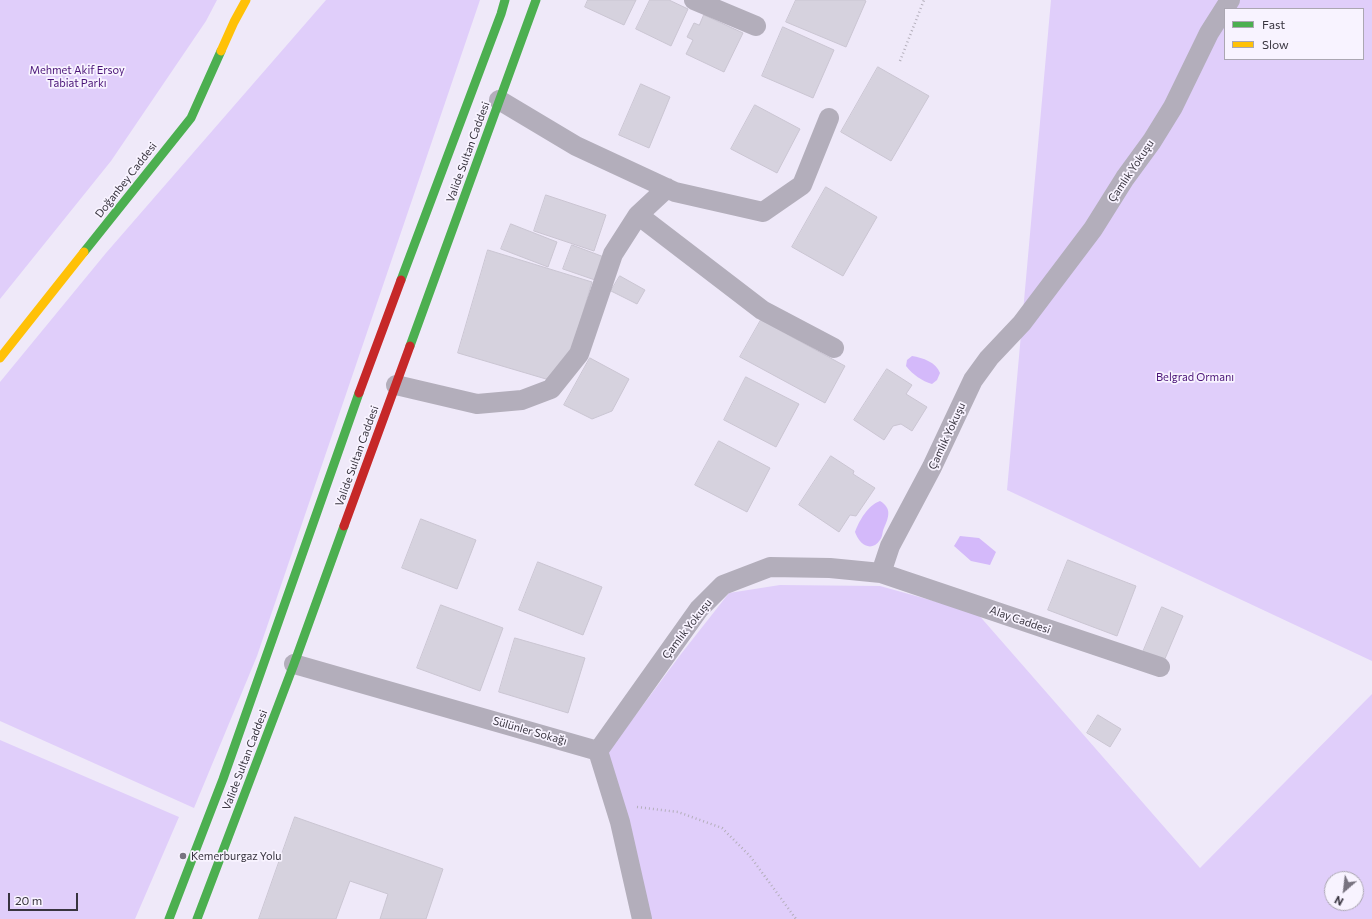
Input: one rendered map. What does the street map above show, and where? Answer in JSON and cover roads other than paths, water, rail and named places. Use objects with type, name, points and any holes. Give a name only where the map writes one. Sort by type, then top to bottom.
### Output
[{"type":"main road","name":"Doğanbey Caddesi","points":[[0,358],[190,118],[234,22],[246,0]]},
{"type":"main road","name":"Valide Sultan Caddesi","points":[[170,919],[261,675],[373,355],[502,14],[505,0]]},
{"type":"main road","name":"Valide Sultan Caddesi","points":[[197,919],[294,664],[536,0]]},
{"type":"street","points":[[694,0],[756,26]]},
{"type":"street","name":"Çamlık Yokuşu","points":[[598,751],[699,609],[723,585],[770,567],[830,568],[881,574],[890,546],[932,466],[973,380],[989,358],[1022,323],[1094,229],[1125,178],[1152,141],[1173,107],[1209,33],[1224,9]]},
{"type":"street","points":[[499,100],[576,146],[675,192],[763,212],[802,185],[829,118]]},
{"type":"street","points":[[396,385],[477,404],[522,400],[551,390],[579,354],[613,254],[638,215],[667,188]]},
{"type":"street","points":[[638,215],[762,310],[834,348]]},
{"type":"street","name":"Alay Caddesi","points":[[881,574],[1160,667]]},
{"type":"street","name":"Sülünler Sokağı","points":[[294,664],[598,751]]},
{"type":"street","points":[[598,751],[615,806],[642,919]]},
{"type":"place","name":"Kemerburgaz Yolu","points":[[183,856]]},
{"type":"park label","name":"Mehmet Akif Ersoy Tabiat Parkı","points":[[77,76]]},
{"type":"park label","name":"Belgrad Ormanı","points":[[1195,377]]}]
